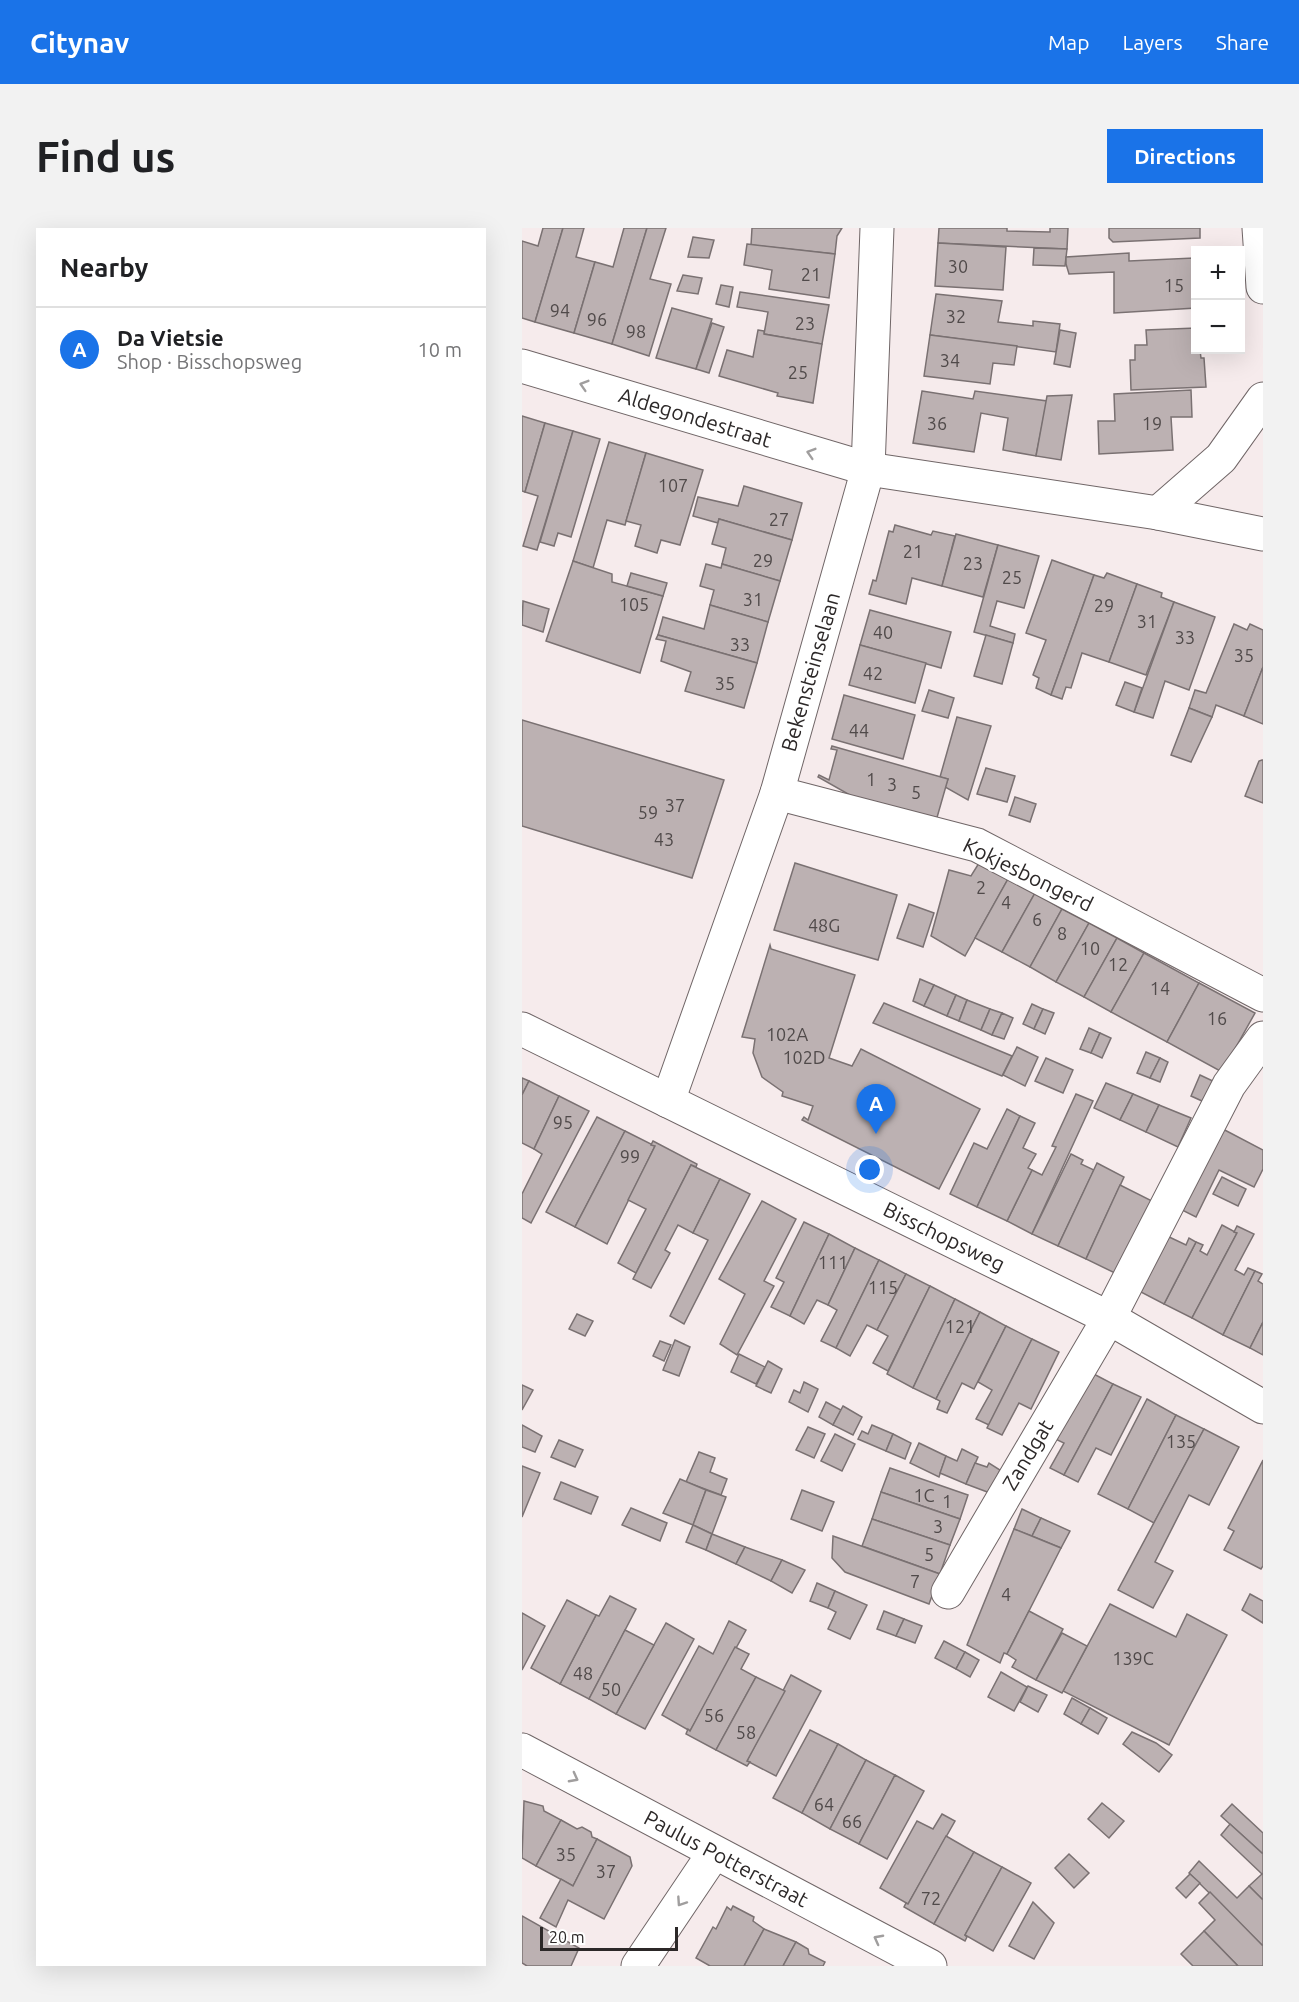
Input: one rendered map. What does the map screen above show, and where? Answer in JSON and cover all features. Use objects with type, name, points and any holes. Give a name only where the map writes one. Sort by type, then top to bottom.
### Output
[{"type":"street","name":"Bekensteinselaan","points":[[668,1101],[777,793],[867,470],[877,228]]},
{"type":"street","points":[[1259,228],[1263,287]]},
{"type":"street","name":"Aldegondestraat","points":[[522,366],[867,470],[1158,513],[1263,534]]},
{"type":"street","points":[[1158,513],[1221,458],[1263,399]]},
{"type":"street","name":"Kokjesbongerd","points":[[777,793],[977,845],[1263,995]]},
{"type":"street","name":"Bisschopsweg","points":[[522,1029],[1109,1318],[1263,1407]]},
{"type":"street","points":[[1109,1318],[1229,1085],[1263,1038]]},
{"type":"street","name":"Zandgat","points":[[948,1592],[1109,1318]]},
{"type":"street","name":"Paulus Potterstraat","points":[[522,1750],[930,1966]]},
{"type":"street","points":[[638,1966],[714,1853]]},
{"type":"building","points":[[543,228],[563,228],[535,322],[522,318],[522,241],[538,246]]},
{"type":"building","points":[[563,228],[584,228],[576,257],[595,262],[574,333],[535,322]]},
{"type":"building","points":[[624,228],[647,228],[612,344],[574,333],[595,262],[613,267]]},
{"type":"building","points":[[647,228],[666,228],[650,279],[671,284],[649,356],[612,344]]},
{"type":"building","points":[[752,228],[842,228],[837,236],[835,254],[751,245]]},
{"type":"building","points":[[939,228],[1007,228],[1007,231],[1050,232],[1050,228],[1068,228],[1067,249],[938,243]]},
{"type":"building","points":[[1109,228],[1200,228],[1200,238],[1113,242],[1109,238]]},
{"type":"building","points":[[693,237],[714,240],[709,258],[688,257]]},
{"type":"building","points":[[938,243],[1006,247],[1003,290],[935,286]]},
{"type":"building","points":[[747,244],[835,254],[829,298],[769,289],[772,270],[744,265]]},
{"type":"building","points":[[1034,248],[1067,249],[1065,266],[1033,265]]},
{"type":"building","points":[[1129,253],[1129,261],[1191,258],[1191,308],[1114,313],[1114,272],[1069,274],[1066,257]]},
{"type":"building","points":[[683,275],[702,278],[698,294],[677,291]]},
{"type":"building","points":[[721,285],[733,287],[729,307],[716,304]]},
{"type":"building","points":[[740,292],[829,305],[822,344],[764,334],[768,312],[737,307]]},
{"type":"building","points":[[936,294],[1002,301],[998,322],[1033,326],[1033,321],[1060,324],[1056,352],[930,335]]},
{"type":"building","points":[[672,308],[712,319],[696,369],[656,358]]},
{"type":"building","points":[[712,323],[724,327],[709,373],[696,369]]},
{"type":"building","points":[[1191,328],[1191,354],[1200,354],[1201,358],[1204,358],[1206,387],[1131,390],[1130,360],[1135,360],[1135,345],[1147,345],[1146,330]]},
{"type":"building","points":[[758,330],[764,331],[764,334],[822,344],[813,403],[777,396],[778,393],[719,376],[727,350],[753,357]]},
{"type":"building","points":[[1060,330],[1076,333],[1070,367],[1054,364]]},
{"type":"building","points":[[930,335],[1017,346],[1014,365],[993,363],[990,384],[924,376]]},
{"type":"building","points":[[1191,390],[1192,417],[1171,417],[1173,450],[1099,454],[1098,421],[1115,421],[1114,394]]},
{"type":"building","points":[[922,391],[973,399],[975,391],[1047,401],[1036,456],[1003,450],[1008,418],[981,413],[974,452],[913,443]]},
{"type":"building","points":[[1072,395],[1061,460],[1036,456],[1047,396]]},
{"type":"building","points":[[522,416],[545,423],[525,492],[522,491]]},
{"type":"building","points":[[545,423],[573,431],[537,550],[523,546],[538,496],[525,492]]},
{"type":"building","points":[[573,431],[600,439],[571,537],[558,533],[554,546],[540,542]]},
{"type":"building","points":[[609,442],[646,453],[625,525],[607,520],[593,568],[573,561]]},
{"type":"building","points":[[646,453],[703,470],[680,545],[661,540],[657,553],[635,546],[641,525],[626,521]]},
{"type":"building","points":[[744,486],[802,503],[792,540],[719,519],[718,523],[693,516],[698,497],[738,506]]},
{"type":"building","points":[[719,519],[792,540],[780,581],[722,564],[726,548],[712,544]]},
{"type":"building","points":[[895,525],[931,535],[933,531],[955,536],[942,586],[912,578],[906,604],[869,594],[873,580],[876,581],[889,531],[893,532]]},
{"type":"building","points":[[956,534],[998,545],[983,597],[942,586]]},
{"type":"building","points":[[998,545],[1039,556],[1024,608],[997,601],[990,626],[1015,634],[1013,643],[974,632]]},
{"type":"building","points":[[1052,560],[1094,575],[1051,695],[1036,688],[1039,678],[1033,675],[1046,640],[1026,633]]},
{"type":"building","points":[[573,561],[612,574],[612,582],[663,596],[640,673],[546,641]]},
{"type":"building","points":[[706,564],[721,568],[722,564],[780,581],[768,622],[710,605],[714,590],[700,586]]},
{"type":"building","points":[[631,573],[667,583],[663,596],[627,586]]},
{"type":"building","points":[[1107,573],[1137,584],[1109,662],[1082,653],[1071,688],[1066,687],[1062,699],[1051,695],[1094,575],[1104,578]]},
{"type":"building","points":[[1137,584],[1162,593],[1161,597],[1174,602],[1146,675],[1109,662]]},
{"type":"building","points":[[523,601],[549,609],[543,632],[522,625]]},
{"type":"building","points":[[1174,602],[1215,617],[1189,690],[1165,681],[1153,718],[1134,712]]},
{"type":"building","points":[[710,605],[768,622],[757,663],[658,635],[663,617],[704,629]]},
{"type":"building","points":[[870,610],[951,632],[941,668],[860,645]]},
{"type":"building","points":[[1234,624],[1247,630],[1250,624],[1263,630],[1263,667],[1244,716],[1216,705],[1212,717],[1189,708],[1195,690],[1206,693]]},
{"type":"building","points":[[658,635],[757,663],[744,708],[685,691],[691,672],[661,661],[666,641],[656,639]]},
{"type":"building","points":[[986,635],[1013,643],[1002,684],[974,676]]},
{"type":"building","points":[[860,645],[926,663],[915,703],[849,685]]},
{"type":"building","points":[[1263,667],[1263,724],[1244,716]]},
{"type":"building","points":[[1125,682],[1142,688],[1134,712],[1116,705]]},
{"type":"building","points":[[929,690],[954,698],[948,718],[922,711]]},
{"type":"building","points":[[844,695],[915,715],[903,759],[832,739]]},
{"type":"building","points":[[1189,708],[1212,717],[1191,762],[1171,755]]},
{"type":"building","points":[[957,717],[991,726],[968,800],[945,787],[948,779],[940,777]]},
{"type":"building","points":[[522,720],[724,780],[692,878],[522,826]]},
{"type":"building","points":[[832,746],[948,779],[936,821],[901,824],[818,777],[819,775],[829,780],[837,750],[831,749]]},
{"type":"building","points":[[1263,760],[1263,803],[1245,796],[1259,761]]},
{"type":"building","points":[[986,768],[1015,776],[1007,802],[977,794]]},
{"type":"building","points":[[1015,797],[1036,804],[1030,822],[1009,815]]},
{"type":"building","points":[[795,863],[897,895],[878,960],[774,930]]},
{"type":"building","points":[[979,863],[1008,879],[965,956],[931,936],[949,870],[971,876]]},
{"type":"building","points":[[1008,879],[1035,893],[1002,952],[975,938]]},
{"type":"building","points":[[1035,893],[1062,909],[1030,967],[1002,952]]},
{"type":"building","points":[[909,904],[934,913],[923,947],[897,938]]},
{"type":"building","points":[[1062,909],[1089,923],[1056,982],[1030,967]]},
{"type":"building","points":[[1089,923],[1117,938],[1084,997],[1056,982]]},
{"type":"building","points":[[1117,938],[1144,953],[1111,1012],[1084,997]]},
{"type":"building","points":[[770,945],[771,949],[855,975],[829,1058],[852,1066],[861,1049],[980,1109],[939,1189],[802,1120],[804,1117],[808,1120],[813,1106],[782,1096],[783,1092],[762,1077],[753,1053],[755,1039],[742,1037]]},
{"type":"building","points":[[1144,953],[1199,983],[1167,1042],[1111,1012]]},
{"type":"building","points":[[920,979],[934,985],[924,1006],[913,1001]]},
{"type":"building","points":[[1199,983],[1255,1013],[1222,1072],[1167,1042]]},
{"type":"building","points":[[934,985],[956,995],[947,1016],[924,1006]]},
{"type":"building","points":[[956,995],[967,1000],[959,1021],[947,1016]]},
{"type":"building","points":[[967,1000],[990,1009],[981,1030],[959,1021]]},
{"type":"building","points":[[884,1003],[1012,1056],[1002,1076],[873,1023]]},
{"type":"building","points":[[1032,1004],[1043,1009],[1034,1029],[1023,1024]]},
{"type":"building","points":[[990,1009],[1002,1013],[992,1035],[981,1030]]},
{"type":"building","points":[[1043,1009],[1054,1013],[1045,1034],[1034,1029]]},
{"type":"building","points":[[1002,1013],[1013,1018],[1004,1039],[992,1035]]},
{"type":"building","points":[[1089,1028],[1100,1033],[1091,1053],[1080,1049]]},
{"type":"building","points":[[1100,1033],[1111,1038],[1102,1058],[1091,1053]]},
{"type":"building","points":[[1017,1047],[1038,1057],[1025,1086],[1003,1075]]},
{"type":"building","points":[[1146,1052],[1160,1058],[1150,1078],[1137,1073]]},
{"type":"building","points":[[1046,1058],[1073,1070],[1063,1093],[1035,1081]]},
{"type":"building","points":[[1160,1058],[1168,1062],[1160,1082],[1150,1078]]},
{"type":"building","points":[[1200,1075],[1215,1082],[1202,1101],[1191,1096]]},
{"type":"building","points":[[522,1078],[529,1081],[522,1095]]},
{"type":"building","points":[[529,1081],[559,1096],[534,1149],[522,1143],[522,1095]]},
{"type":"building","points":[[1106,1083],[1133,1094],[1120,1120],[1094,1108]]},
{"type":"building","points":[[1076,1094],[1093,1101],[1032,1234],[1007,1221],[1032,1170],[1042,1175],[1056,1147],[1052,1146]]},
{"type":"building","points":[[1133,1094],[1159,1105],[1146,1132],[1120,1120]]},
{"type":"building","points":[[559,1096],[589,1111],[531,1223],[522,1218],[522,1194],[542,1154],[534,1149]]},
{"type":"building","points":[[1159,1105],[1191,1118],[1178,1147],[1146,1132]]},
{"type":"building","points":[[1007,1109],[1020,1116],[977,1207],[950,1194],[974,1143],[987,1149]]},
{"type":"building","points":[[1020,1116],[1035,1123],[1023,1148],[1036,1154],[1028,1168],[1032,1170],[1007,1221],[977,1207]]},
{"type":"building","points":[[597,1117],[625,1131],[575,1227],[546,1212]]},
{"type":"building","points":[[1219,1127],[1263,1150],[1263,1169],[1254,1187],[1219,1170],[1196,1217],[1178,1208]]},
{"type":"building","points":[[625,1131],[655,1146],[607,1244],[575,1227]]},
{"type":"building","points":[[653,1141],[697,1164],[696,1167],[691,1165],[636,1273],[618,1263],[646,1209],[628,1200],[655,1146],[651,1145]]},
{"type":"building","points":[[1071,1154],[1083,1160],[1081,1164],[1094,1170],[1058,1246],[1032,1234]]},
{"type":"building","points":[[1097,1163],[1124,1177],[1086,1259],[1058,1246]]},
{"type":"building","points":[[691,1165],[720,1179],[693,1233],[678,1225],[665,1250],[670,1253],[651,1288],[633,1279]]},
{"type":"building","points":[[1222,1177],[1246,1189],[1238,1206],[1213,1194]]},
{"type":"building","points":[[720,1179],[750,1194],[684,1324],[670,1316],[708,1240],[693,1233]]},
{"type":"building","points":[[1120,1185],[1152,1201],[1117,1274],[1086,1259]]},
{"type":"building","points":[[762,1201],[796,1219],[764,1281],[774,1286],[737,1355],[720,1344],[745,1294],[719,1279]]},
{"type":"building","points":[[804,1222],[829,1234],[790,1316],[771,1307],[784,1282],[776,1278]]},
{"type":"building","points":[[1222,1225],[1237,1233],[1192,1318],[1164,1304],[1196,1242],[1203,1245],[1200,1251],[1207,1255]]},
{"type":"building","points":[[1237,1226],[1254,1234],[1235,1270],[1244,1275],[1248,1268],[1255,1271],[1223,1335],[1192,1318],[1237,1233],[1234,1232]]},
{"type":"building","points":[[829,1234],[855,1248],[828,1305],[817,1300],[804,1324],[790,1316]]},
{"type":"building","points":[[1165,1235],[1186,1245],[1189,1238],[1196,1242],[1164,1304],[1137,1290]]},
{"type":"building","points":[[855,1248],[879,1260],[836,1348],[821,1341],[837,1310],[828,1305]]},
{"type":"building","points":[[879,1260],[906,1274],[877,1330],[867,1325],[850,1356],[836,1348]]},
{"type":"building","points":[[1255,1271],[1262,1274],[1258,1281],[1263,1284],[1263,1322],[1250,1348],[1223,1335]]},
{"type":"building","points":[[906,1274],[930,1286],[888,1371],[873,1363],[888,1336],[877,1330]]},
{"type":"building","points":[[930,1286],[955,1299],[913,1388],[887,1374]]},
{"type":"building","points":[[955,1299],[980,1312],[936,1399],[913,1388]]},
{"type":"building","points":[[980,1312],[1006,1326],[974,1389],[962,1383],[947,1413],[937,1409],[940,1401],[936,1399]]},
{"type":"building","points":[[577,1314],[593,1321],[585,1336],[569,1329]]},
{"type":"building","points":[[1263,1322],[1263,1355],[1250,1348]]},
{"type":"building","points":[[1006,1326],[1032,1339],[989,1425],[976,1419],[992,1390],[978,1382]]},
{"type":"building","points":[[1032,1339],[1059,1352],[1031,1409],[1019,1403],[1002,1435],[987,1428]]},
{"type":"building","points":[[675,1340],[690,1347],[679,1376],[663,1370]]},
{"type":"building","points":[[660,1341],[671,1345],[664,1361],[653,1356]]},
{"type":"building","points":[[739,1354],[765,1367],[756,1384],[731,1372]]},
{"type":"building","points":[[768,1361],[782,1369],[771,1393],[756,1386]]},
{"type":"building","points":[[1088,1371],[1113,1384],[1064,1475],[1050,1468],[1064,1443],[1049,1436]]},
{"type":"building","points":[[804,1382],[818,1389],[808,1412],[789,1402],[794,1390],[800,1393]]},
{"type":"building","points":[[1113,1384],[1141,1397],[1111,1455],[1096,1448],[1078,1482],[1064,1475]]},
{"type":"building","points":[[522,1385],[533,1390],[522,1410]]},
{"type":"building","points":[[1147,1399],[1176,1415],[1128,1509],[1098,1494]]},
{"type":"building","points":[[826,1402],[841,1410],[833,1425],[819,1417]]},
{"type":"building","points":[[843,1406],[862,1417],[853,1435],[833,1425]]},
{"type":"building","points":[[1176,1415],[1204,1429],[1154,1523],[1128,1509]]},
{"type":"building","points":[[522,1425],[542,1436],[535,1452],[522,1447]]},
{"type":"building","points":[[872,1425],[893,1434],[886,1451],[858,1439],[862,1431],[868,1434]]},
{"type":"building","points":[[808,1427],[825,1434],[814,1458],[796,1450]]},
{"type":"building","points":[[1204,1429],[1239,1447],[1209,1505],[1189,1495],[1155,1562],[1173,1571],[1153,1608],[1118,1590]]},
{"type":"building","points":[[835,1434],[855,1444],[842,1471],[821,1461]]},
{"type":"building","points":[[893,1434],[911,1443],[905,1459],[886,1451]]},
{"type":"building","points":[[559,1440],[583,1450],[575,1467],[551,1457]]},
{"type":"building","points":[[919,1443],[946,1456],[939,1477],[910,1463]]},
{"type":"building","points":[[962,1449],[978,1457],[966,1484],[940,1473],[946,1456],[957,1461]]},
{"type":"building","points":[[699,1452],[715,1458],[710,1472],[727,1479],[721,1495],[686,1482]]},
{"type":"building","points":[[1263,1460],[1263,1566],[1261,1569],[1224,1550],[1234,1531],[1228,1528]]},
{"type":"building","points":[[975,1463],[987,1467],[989,1463],[1000,1470],[990,1493],[966,1484]]},
{"type":"building","points":[[522,1466],[540,1473],[522,1517]]},
{"type":"building","points":[[890,1468],[968,1495],[960,1519],[881,1492]]},
{"type":"building","points":[[680,1479],[706,1490],[693,1525],[663,1513]]},
{"type":"building","points":[[561,1482],[598,1497],[591,1514],[554,1499]]},
{"type":"building","points":[[706,1490],[726,1497],[712,1534],[693,1525]]},
{"type":"building","points":[[802,1490],[834,1502],[822,1531],[791,1519]]},
{"type":"building","points":[[881,1492],[960,1519],[950,1545],[872,1519]]},
{"type":"building","points":[[631,1508],[667,1523],[660,1541],[622,1525]]},
{"type":"building","points":[[1022,1509],[1041,1518],[1032,1536],[1014,1529]]},
{"type":"building","points":[[1041,1518],[1070,1531],[1061,1548],[1032,1536]]},
{"type":"building","points":[[872,1519],[950,1545],[940,1574],[862,1546]]},
{"type":"building","points":[[693,1525],[712,1534],[706,1550],[686,1542]]},
{"type":"building","points":[[1014,1529],[1061,1548],[1007,1654],[1004,1653],[1000,1663],[967,1645]]},
{"type":"building","points":[[712,1534],[745,1547],[736,1564],[706,1550]]},
{"type":"building","points":[[833,1536],[940,1574],[929,1604],[845,1572],[832,1558]]},
{"type":"building","points":[[745,1547],[782,1560],[771,1581],[736,1564]]},
{"type":"building","points":[[782,1560],[805,1570],[792,1593],[771,1581]]},
{"type":"building","points":[[817,1583],[835,1591],[828,1608],[810,1601]]},
{"type":"building","points":[[835,1591],[867,1605],[850,1639],[828,1629],[836,1612],[828,1608]]},
{"type":"building","points":[[1250,1594],[1263,1601],[1263,1623],[1242,1610]]},
{"type":"building","points":[[610,1596],[636,1609],[589,1699],[560,1684],[596,1615],[599,1616]]},
{"type":"building","points":[[567,1600],[596,1615],[560,1684],[531,1668]]},
{"type":"building","points":[[1110,1604],[1176,1637],[1187,1614],[1227,1635],[1169,1745],[1063,1691]]},
{"type":"building","points":[[884,1611],[904,1619],[896,1636],[877,1629]]},
{"type":"building","points":[[1029,1611],[1063,1629],[1036,1680],[1012,1667],[1016,1660],[1007,1654]]},
{"type":"building","points":[[522,1613],[545,1626],[522,1670]]},
{"type":"building","points":[[904,1619],[922,1626],[915,1643],[896,1636]]},
{"type":"building","points":[[729,1621],[746,1630],[690,1731],[662,1715],[699,1646],[713,1654]]},
{"type":"building","points":[[666,1623],[694,1639],[645,1729],[616,1714]]},
{"type":"building","points":[[625,1630],[654,1645],[616,1714],[589,1699]]},
{"type":"building","points":[[1062,1633],[1087,1646],[1062,1693],[1036,1680]]},
{"type":"building","points":[[944,1641],[965,1652],[956,1669],[935,1658]]},
{"type":"building","points":[[735,1647],[749,1654],[741,1669],[756,1677],[716,1750],[686,1734],[688,1729],[690,1731]]},
{"type":"building","points":[[965,1652],[979,1660],[970,1677],[956,1669]]},
{"type":"building","points":[[1001,1672],[1027,1687],[1014,1711],[988,1697]]},
{"type":"building","points":[[791,1675],[821,1691],[776,1776],[747,1761]]},
{"type":"building","points":[[756,1677],[785,1691],[747,1761],[750,1762],[747,1766],[716,1750]]},
{"type":"building","points":[[1028,1686],[1047,1695],[1038,1712],[1020,1702]]},
{"type":"building","points":[[1072,1698],[1090,1708],[1081,1724],[1064,1714]]},
{"type":"building","points":[[1090,1708],[1107,1718],[1098,1734],[1081,1724]]},
{"type":"building","points":[[810,1730],[838,1744],[802,1813],[773,1798]]},
{"type":"building","points":[[1132,1732],[1156,1743],[1172,1755],[1159,1772],[1123,1744]]},
{"type":"building","points":[[838,1744],[866,1760],[830,1829],[802,1813]]},
{"type":"building","points":[[866,1760],[895,1775],[859,1844],[830,1829]]},
{"type":"building","points":[[895,1775],[924,1791],[887,1859],[859,1844]]},
{"type":"building","points":[[524,1801],[543,1806],[544,1811],[561,1820],[536,1866],[522,1858]]},
{"type":"building","points":[[1102,1803],[1124,1821],[1109,1838],[1088,1819]]},
{"type":"building","points":[[1232,1804],[1263,1833],[1263,1854],[1221,1816]]},
{"type":"building","points":[[942,1814],[955,1821],[908,1904],[880,1888],[917,1821],[933,1829]]},
{"type":"building","points":[[561,1820],[577,1829],[582,1827],[597,1839],[573,1886],[536,1866]]},
{"type":"building","points":[[1230,1824],[1263,1854],[1263,1900],[1249,1886],[1262,1874],[1221,1835]]},
{"type":"building","points":[[946,1836],[974,1852],[934,1924],[904,1907],[906,1903],[908,1904]]},
{"type":"building","points":[[597,1839],[630,1857],[632,1866],[604,1919],[568,1900],[556,1927],[540,1918],[561,1879],[573,1886]]},
{"type":"building","points":[[974,1852],[1002,1867],[965,1935],[967,1937],[965,1941],[934,1924]]},
{"type":"building","points":[[1069,1854],[1089,1873],[1074,1888],[1055,1868]]},
{"type":"building","points":[[1199,1861],[1237,1898],[1249,1886],[1263,1900],[1263,1946],[1189,1873]]},
{"type":"building","points":[[1002,1867],[1031,1883],[993,1951],[965,1935]]},
{"type":"building","points":[[1190,1874],[1200,1883],[1186,1898],[1176,1888]]},
{"type":"building","points":[[1210,1892],[1263,1946],[1263,1966],[1238,1966],[1204,1931],[1215,1920],[1199,1903]]},
{"type":"building","points":[[1033,1902],[1054,1923],[1034,1959],[1009,1946]]},
{"type":"building","points":[[733,1906],[754,1917],[753,1921],[764,1929],[744,1966],[710,1966],[696,1958],[713,1927],[716,1929],[727,1907],[731,1910]]},
{"type":"building","points":[[522,1916],[579,1948],[571,1966],[527,1966],[522,1963]]},
{"type":"building","points":[[764,1929],[796,1942],[783,1966],[744,1966]]},
{"type":"building","points":[[1204,1931],[1238,1966],[1193,1966],[1181,1954]]},
{"type":"building","points":[[796,1942],[808,1949],[809,1954],[825,1962],[823,1966],[783,1966]]},
{"type":"place","name":"Da Vietsie","points":[[876,1134]]}]
